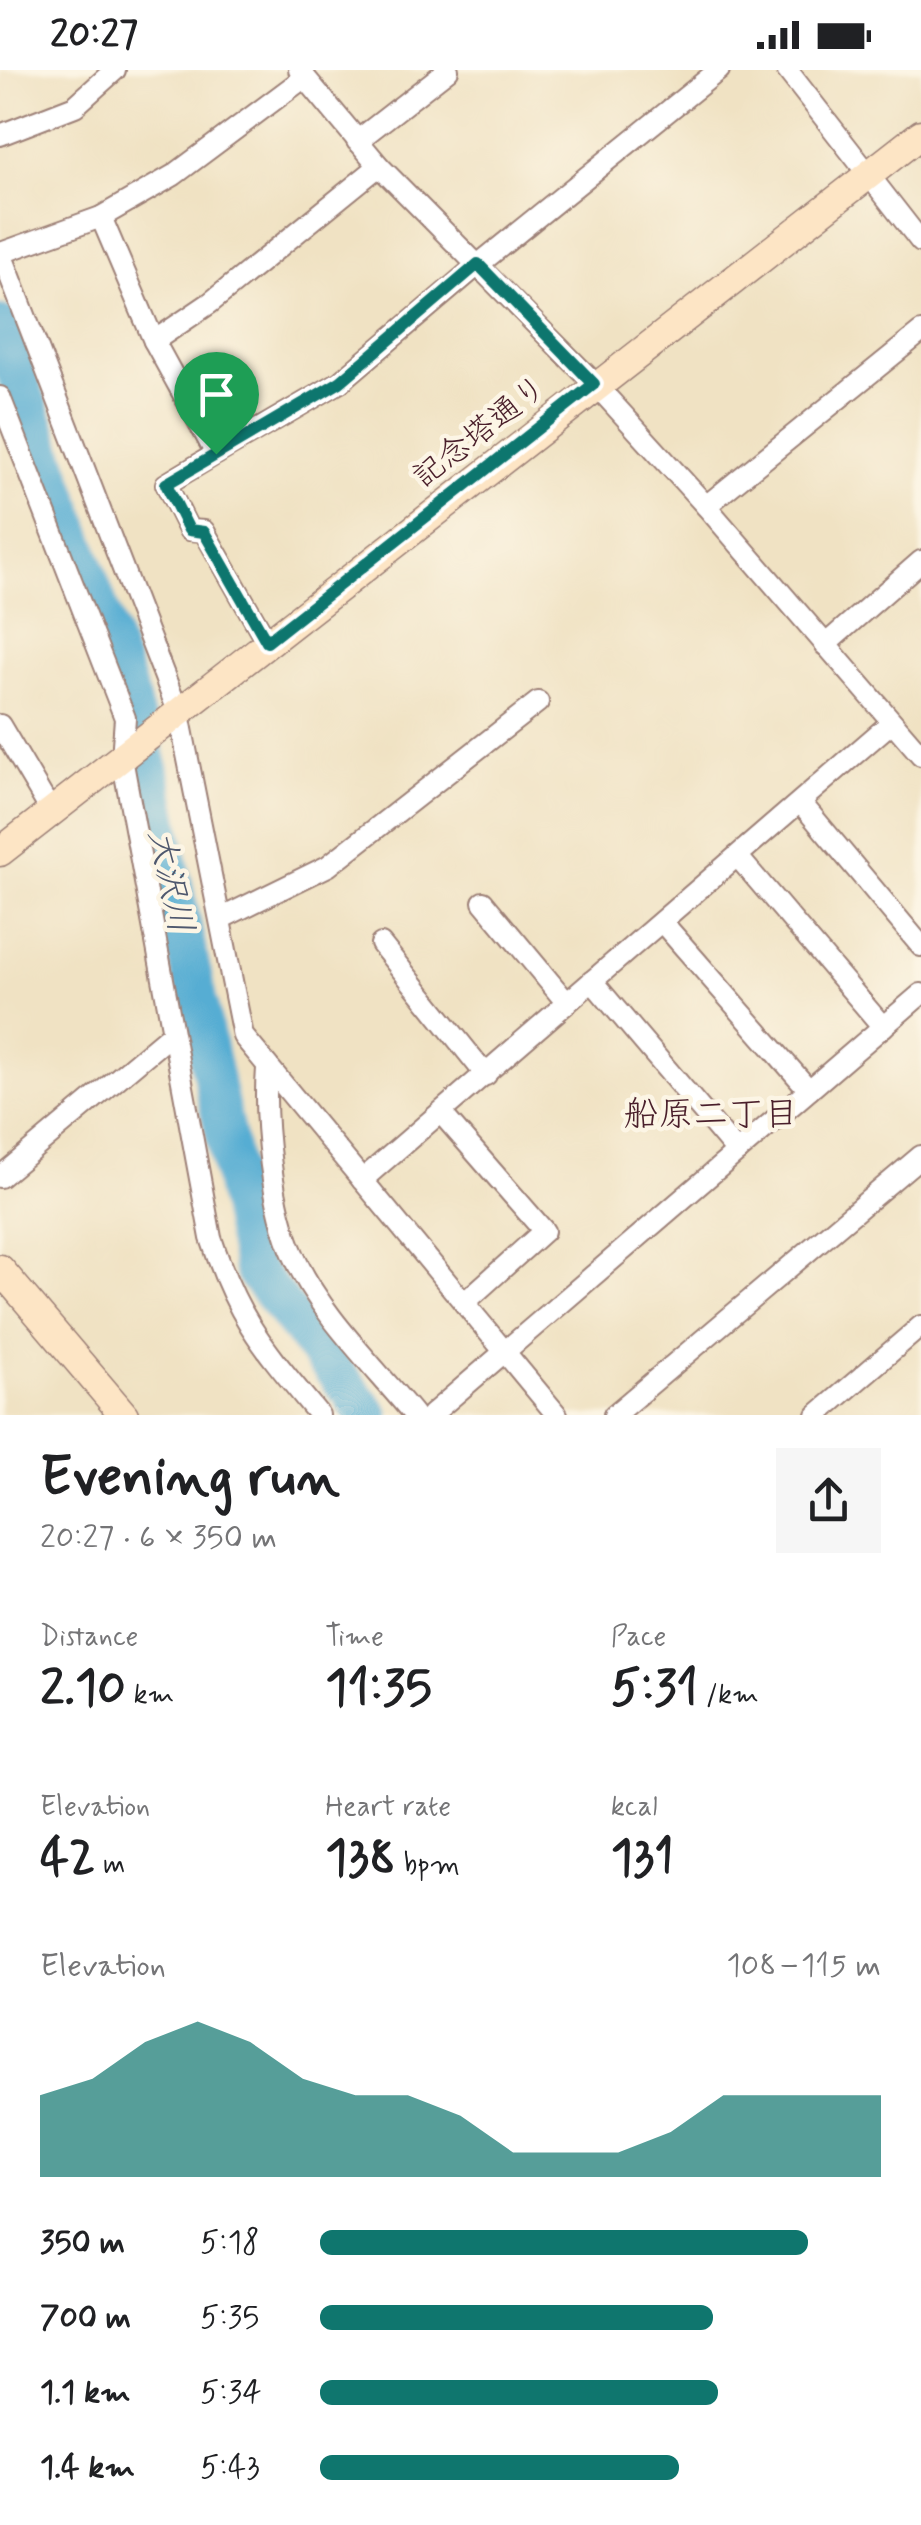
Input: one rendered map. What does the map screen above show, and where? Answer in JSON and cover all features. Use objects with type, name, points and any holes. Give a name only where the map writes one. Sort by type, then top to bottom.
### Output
[{"type":"street","points":[[357,141],[448,70]]},
{"type":"street","points":[[267,642],[204,532],[189,530],[166,484],[340,382],[478,264],[720,70]]},
{"type":"street","points":[[787,70],[921,242]]},
{"type":"street","points":[[557,1415],[243,1036],[179,714],[0,252],[101,217],[174,175],[302,73],[379,166],[594,384],[706,506],[920,751]]},
{"type":"street","points":[[0,135],[75,106],[106,74]]},
{"type":"street","name":"記念塔通り","points":[[122,758],[594,384],[921,134]]},
{"type":"street","points":[[154,342],[210,303],[379,166]]},
{"type":"street","points":[[101,217],[154,342],[216,454]]},
{"type":"street","points":[[706,506],[921,332]]},
{"type":"street","points":[[0,397],[125,718],[122,758],[171,1034],[212,1238],[228,1290],[246,1327],[319,1415]]},
{"type":"street","points":[[825,645],[921,561]]},
{"type":"street","points":[[222,918],[328,866],[538,702]]},
{"type":"street","points":[[362,1180],[802,804],[892,722]]},
{"type":"street","points":[[0,725],[52,812]]},
{"type":"street","points":[[0,852],[122,758]]},
{"type":"street","points":[[802,804],[921,946]]},
{"type":"street","points":[[738,857],[882,1027]]},
{"type":"street","points":[[483,902],[566,1002]]},
{"type":"street","points":[[663,923],[809,1090]]},
{"type":"street","points":[[381,944],[486,1074]]},
{"type":"street","points":[[592,980],[737,1152]]},
{"type":"street","points":[[431,1415],[921,994]]},
{"type":"street","points":[[0,1177],[171,1034]]},
{"type":"street","points":[[267,1068],[264,1106],[294,1256],[321,1300],[414,1415]]},
{"type":"street","points":[[442,1114],[544,1231],[464,1303]]},
{"type":"street","points":[[614,1415],[921,1156]]},
{"type":"street","points":[[0,1269],[124,1415]]},
{"type":"street","points":[[817,1415],[921,1326]]},
{"type":"street","points":[[838,1397],[854,1415]]},
{"type":"waterway","name":"大沢川","points":[[0,325],[125,684],[149,769],[253,1269],[369,1415]]},
{"type":"district","name":"船原二丁目","points":[[711,1113]]},
{"type":"route","points":[[478,264],[594,384],[267,642],[204,532],[189,530],[166,484],[216,454],[340,382],[478,264]]}]
